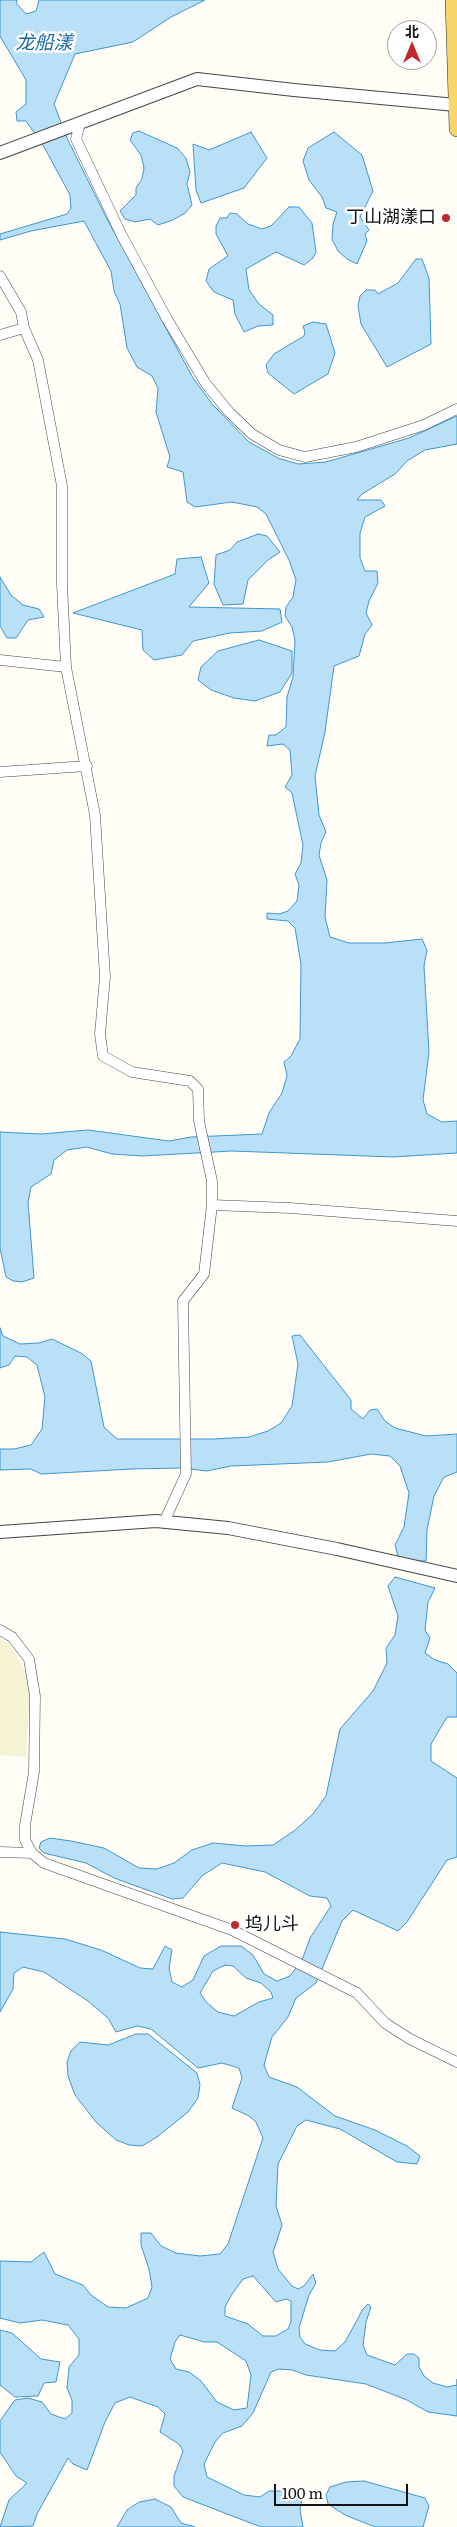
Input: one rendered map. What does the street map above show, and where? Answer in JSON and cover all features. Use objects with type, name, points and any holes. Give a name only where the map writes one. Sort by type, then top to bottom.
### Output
[{"type":"main road","points":[[453,0],[457,129]]},
{"type":"street","points":[[0,153],[197,79],[457,105]]},
{"type":"street","points":[[80,123],[76,139],[121,234],[167,319],[206,384],[229,412],[252,434],[280,450],[305,457],[356,447],[424,425],[457,409]]},
{"type":"street","points":[[0,276],[21,312],[24,328],[38,360],[62,486],[62,584],[66,667],[87,766],[94,815],[104,967],[100,1034],[103,1056],[132,1072],[190,1081],[198,1088],[199,1121],[212,1181],[212,1205],[204,1274],[183,1301],[186,1474],[164,1522]]},
{"type":"street","points":[[0,335],[24,328]]},
{"type":"street","points":[[0,660],[66,667]]},
{"type":"street","points":[[0,772],[87,766]]},
{"type":"street","points":[[212,1205],[290,1208],[457,1221]]},
{"type":"street","points":[[0,1532],[164,1522],[228,1528],[337,1549],[457,1576]]},
{"type":"street","points":[[0,1630],[12,1636],[29,1659],[35,1696],[34,1772],[25,1824],[25,1840],[32,1853],[44,1863],[232,1930],[357,1993],[385,2023],[457,2062]]},
{"type":"street","points":[[0,1852],[32,1853]]},
{"type":"shaded area","points":[[0,1639],[10,1645],[25,1671],[30,1692],[26,1757],[0,1755]]},
{"type":"water","name":"龙船漾","points":[[0,0],[17,0],[16,3],[26,14],[36,11],[39,0],[205,0],[171,17],[133,42],[75,54],[54,104],[67,138],[106,217],[193,378],[213,405],[249,442],[278,458],[298,464],[326,462],[409,438],[457,416],[457,444],[425,450],[407,461],[395,474],[362,494],[357,500],[381,500],[385,506],[365,517],[360,533],[360,558],[365,571],[377,571],[378,583],[369,601],[366,613],[372,625],[365,634],[359,656],[334,666],[325,732],[315,776],[319,815],[326,832],[321,843],[319,855],[327,880],[325,917],[330,937],[349,943],[385,943],[422,939],[427,950],[424,966],[429,1052],[423,1100],[427,1114],[442,1122],[457,1121],[457,1153],[393,1157],[232,1151],[142,1156],[112,1154],[87,1147],[67,1150],[54,1160],[51,1174],[31,1187],[28,1202],[34,1278],[22,1282],[13,1281],[6,1277],[0,1248],[0,1132],[41,1134],[88,1130],[169,1141],[191,1137],[262,1134],[269,1113],[282,1093],[287,1076],[284,1062],[291,1056],[300,1039],[301,964],[295,928],[288,921],[267,919],[267,913],[279,914],[288,911],[297,901],[299,885],[295,874],[301,863],[303,845],[292,793],[285,787],[292,775],[290,750],[283,744],[267,746],[269,735],[276,735],[286,727],[287,697],[293,677],[295,640],[292,627],[285,616],[286,607],[293,597],[296,580],[289,560],[266,514],[257,507],[232,502],[195,507],[187,502],[183,472],[167,467],[170,457],[156,412],[158,388],[152,376],[137,367],[127,348],[120,304],[114,291],[111,271],[84,221],[31,231],[0,240],[0,234],[67,214],[71,208],[70,195],[43,145],[26,121],[17,121],[16,112],[26,104],[26,80],[0,36]]},
{"type":"water","points":[[139,131],[177,148],[186,158],[190,172],[187,184],[192,205],[185,213],[173,220],[158,225],[150,219],[135,222],[125,219],[120,211],[136,195],[136,188],[142,179],[144,168],[141,155],[130,140],[133,133]]},
{"type":"water","points":[[251,132],[267,158],[244,188],[201,203],[196,190],[193,144],[209,150]]},
{"type":"water","points":[[334,132],[362,155],[373,191],[360,217],[369,230],[365,234],[367,241],[357,264],[347,259],[338,251],[332,239],[333,224],[337,212],[326,208],[322,197],[309,180],[303,161],[308,148]]},
{"type":"water","points":[[289,207],[299,207],[312,223],[316,252],[313,258],[304,265],[276,252],[246,269],[249,290],[259,304],[273,315],[273,325],[258,326],[244,332],[235,314],[233,300],[214,292],[206,281],[209,269],[228,256],[216,234],[216,226],[220,218],[227,218],[230,213],[237,214],[248,224],[262,229],[271,226]]},
{"type":"water","points":[[416,259],[422,259],[429,278],[431,344],[387,367],[361,324],[358,306],[360,296],[366,290],[375,290],[378,294],[398,283]]},
{"type":"water","points":[[313,322],[326,324],[335,353],[328,374],[294,394],[268,373],[266,365],[274,354],[304,336],[303,326]]},
{"type":"water","points":[[258,534],[267,536],[280,552],[268,560],[248,580],[243,604],[223,605],[214,584],[216,555],[230,550],[237,542]]},
{"type":"water","points":[[201,557],[209,583],[189,607],[280,609],[282,622],[262,631],[230,633],[193,641],[182,655],[154,660],[143,650],[142,630],[73,613],[175,574],[177,559]]},
{"type":"water","points":[[0,577],[11,595],[23,605],[39,609],[44,617],[28,620],[16,638],[7,638],[0,626]]},
{"type":"water","points":[[259,640],[292,651],[292,673],[280,692],[255,701],[234,698],[211,690],[198,680],[201,667],[218,651]]},
{"type":"water","points":[[0,1328],[3,1336],[20,1344],[39,1343],[52,1339],[81,1353],[91,1361],[104,1427],[117,1439],[214,1439],[249,1437],[268,1431],[281,1423],[292,1406],[298,1364],[292,1336],[300,1335],[351,1400],[351,1409],[363,1419],[370,1410],[377,1409],[385,1421],[395,1428],[426,1436],[457,1434],[457,1472],[444,1477],[434,1496],[427,1530],[426,1561],[412,1561],[398,1556],[395,1545],[404,1527],[409,1493],[400,1466],[390,1456],[371,1454],[328,1462],[231,1466],[207,1471],[181,1468],[41,1474],[31,1469],[0,1470],[0,1449],[14,1449],[31,1445],[42,1429],[45,1397],[37,1365],[27,1357],[15,1356],[9,1365],[0,1368]]},
{"type":"water","points":[[395,1577],[435,1588],[428,1602],[425,1630],[430,1638],[425,1653],[435,1660],[448,1664],[457,1673],[457,1717],[447,1717],[431,1744],[431,1761],[457,1778],[457,1857],[447,1860],[407,1922],[398,1931],[353,1910],[342,1921],[316,1983],[296,1998],[288,2017],[272,2037],[264,2065],[269,2077],[297,2087],[335,2116],[375,2130],[407,2146],[420,2156],[417,2164],[397,2162],[340,2129],[306,2120],[297,2126],[278,2164],[276,2206],[282,2225],[273,2252],[278,2269],[292,2286],[298,2289],[304,2286],[313,2274],[316,2283],[309,2295],[299,2328],[300,2337],[305,2344],[320,2350],[335,2351],[345,2342],[363,2309],[368,2304],[371,2307],[366,2322],[363,2345],[367,2355],[395,2365],[407,2354],[414,2354],[419,2358],[419,2367],[424,2376],[433,2383],[447,2387],[457,2385],[457,2416],[428,2412],[407,2400],[366,2384],[306,2375],[292,2370],[279,2369],[271,2372],[253,2413],[242,2426],[223,2433],[215,2442],[204,2464],[207,2477],[244,2495],[260,2497],[269,2491],[296,2491],[303,2495],[300,2510],[303,2527],[261,2527],[183,2497],[174,2486],[174,2476],[183,2451],[179,2444],[160,2432],[165,2414],[158,2407],[130,2397],[115,2403],[105,2422],[87,2470],[73,2464],[68,2458],[37,2514],[33,2526],[0,2527],[9,2500],[27,2483],[16,2476],[0,2452],[0,2421],[15,2400],[28,2398],[42,2402],[51,2414],[65,2419],[72,2413],[72,2400],[67,2388],[69,2367],[79,2355],[79,2339],[68,2325],[42,2320],[20,2323],[0,2318],[0,2261],[31,2262],[44,2252],[55,2274],[83,2285],[91,2295],[108,2307],[126,2308],[148,2298],[152,2287],[149,2269],[141,2245],[141,2233],[151,2233],[161,2246],[176,2253],[200,2256],[220,2254],[228,2244],[263,2138],[256,2122],[249,2116],[232,2108],[242,2078],[239,2068],[222,2063],[198,2068],[151,2029],[137,2026],[116,2032],[108,2018],[88,2001],[44,1972],[23,1967],[14,1973],[13,1989],[0,2012],[0,1932],[65,1939],[101,1950],[140,1968],[153,1969],[165,1946],[172,1950],[169,1968],[172,1982],[182,1987],[193,1980],[204,1956],[221,1946],[241,1946],[253,1955],[264,1974],[277,1981],[290,1976],[302,1960],[310,1938],[331,1906],[327,1898],[310,1896],[265,1872],[222,1863],[203,1875],[183,1898],[172,1899],[114,1878],[86,1863],[44,1853],[39,1848],[41,1842],[50,1838],[71,1841],[104,1848],[139,1868],[157,1869],[174,1863],[192,1850],[213,1843],[246,1846],[273,1845],[294,1831],[313,1814],[326,1796],[340,1729],[373,1691],[387,1663],[386,1648],[395,1635],[398,1616],[388,1586]],"holes":[[[225,1965],[233,1966],[246,1978],[261,1983],[271,1992],[273,1998],[259,2002],[234,2016],[218,2012],[206,2002],[200,1993],[213,1971]],[[253,2276],[276,2302],[286,2299],[291,2301],[291,2322],[288,2329],[276,2336],[263,2336],[248,2324],[225,2316],[225,2307],[243,2279]],[[180,2335],[204,2342],[217,2342],[246,2361],[251,2375],[247,2408],[234,2410],[217,2402],[201,2381],[189,2372],[176,2369],[170,2359],[175,2342]]]},
{"type":"water","points":[[136,2034],[148,2034],[197,2073],[200,2085],[198,2098],[188,2112],[157,2137],[142,2146],[129,2145],[116,2140],[96,2122],[75,2095],[68,2076],[67,2062],[71,2051],[80,2042],[108,2045]]},
{"type":"water","points":[[0,2330],[12,2333],[41,2359],[60,2362],[56,2382],[44,2383],[38,2396],[15,2397],[0,2385]]},
{"type":"water","points":[[364,2481],[425,2498],[429,2506],[423,2527],[375,2527],[345,2515],[328,2504],[326,2495],[330,2487],[346,2482]]},
{"type":"water","points":[[155,2499],[171,2507],[181,2523],[195,2527],[117,2527],[127,2510],[139,2502]]},
{"type":"place","name":"丁山湖漾口","points":[[446,218]]},
{"type":"place","name":"坞儿斗","points":[[235,1925]]}]
